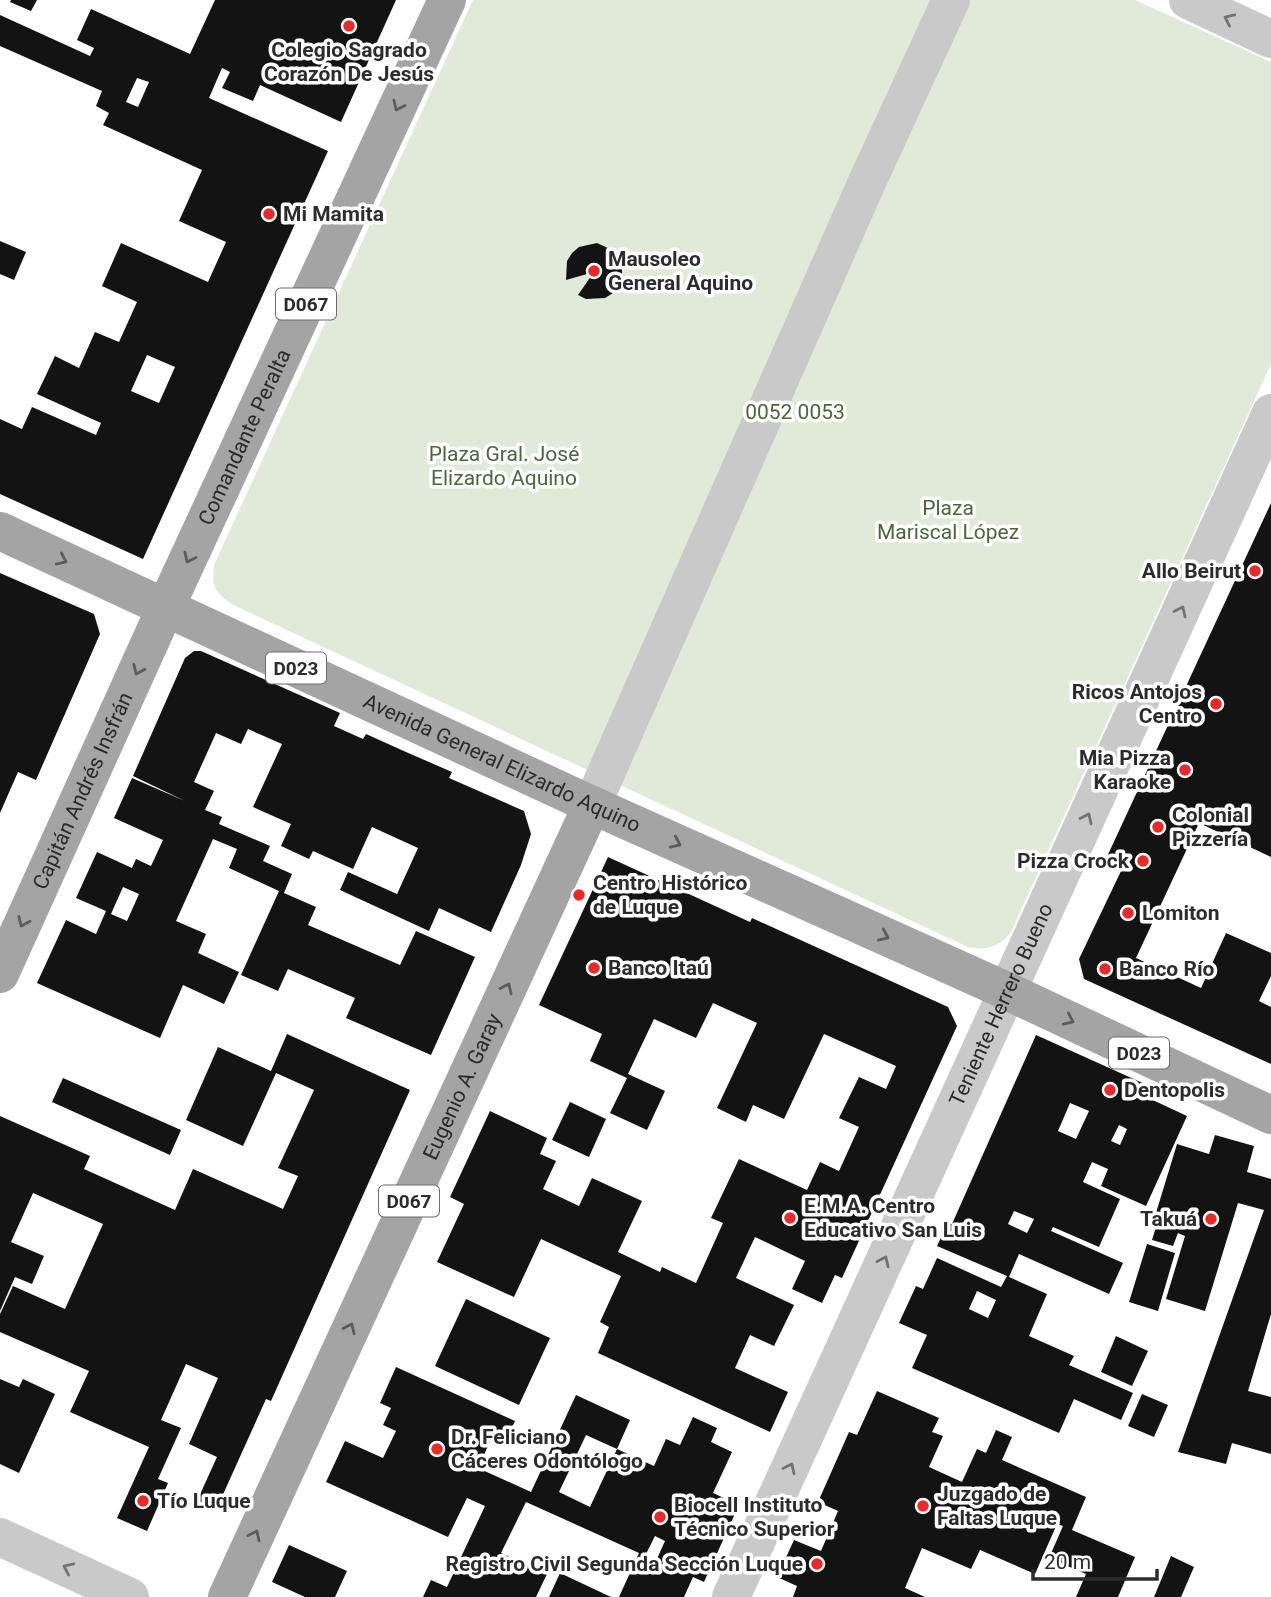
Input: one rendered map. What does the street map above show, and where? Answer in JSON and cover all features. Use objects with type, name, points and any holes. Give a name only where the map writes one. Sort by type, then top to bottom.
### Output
[{"type":"main road","name":"Comandante Peralta","points":[[166,608],[447,0]]},
{"type":"main road","name":"Avenida General Elizardo Aquino","points":[[0,531],[592,805],[1007,991]]},
{"type":"main road","name":"Capitán Andrés Insfrán","points":[[0,974],[166,608]]},
{"type":"main road","name":"Eugenio A. Garay","points":[[227,1597],[592,805]]},
{"type":"main road","name":"D023","points":[[1007,991],[1271,1115]]},
{"type":"street","points":[[592,805],[867,182],[951,0]]},
{"type":"street","points":[[1188,0],[1271,38]]},
{"type":"street","name":"Teniente Herrero Bueno","points":[[731,1597],[1271,413]]},
{"type":"street","points":[[0,1537],[130,1597]]},
{"type":"green space","name":"0052 0053","points":[[473,0],[1135,0],[1271,62],[1271,364],[1011,932],[997,944],[987,948],[968,947],[231,604],[215,588],[214,565]]},
{"type":"building","points":[[37,0],[31,11],[10,2]]},
{"type":"building","points":[[215,0],[396,0],[341,122],[260,85],[253,101],[222,88],[230,72],[222,68],[209,98],[328,151],[143,559],[0,494],[0,419],[22,429],[32,407],[96,435],[101,423],[37,394],[55,356],[79,368],[95,332],[119,342],[137,302],[102,286],[121,243],[208,282],[226,242],[179,221],[202,170],[103,125],[109,113],[96,106],[102,91],[0,46],[0,15],[90,56],[94,48],[77,40],[91,9],[190,54]],"holes":[[[137,78],[149,82],[138,107],[126,102]],[[147,355],[175,367],[159,403],[131,391]]]},
{"type":"building","points":[[0,241],[26,252],[14,280],[0,274]]},
{"type":"building","name":"Mausoleo General Aquino","points":[[597,243],[614,251],[622,268],[622,277],[613,293],[605,298],[586,299],[578,295],[594,272],[566,280],[567,261],[579,247]]},
{"type":"building","points":[[1271,503],[1271,857],[1199,823],[1136,958],[1201,988],[1226,933],[1271,953],[1271,976],[1259,1001],[1271,1007],[1271,1064],[1084,979],[1079,959],[1122,869],[1105,861]]},
{"type":"building","points":[[0,573],[94,614],[100,634],[36,780],[18,772],[0,813]]},
{"type":"building","points":[[194,651],[201,651],[340,713],[334,726],[363,739],[366,734],[452,772],[449,778],[524,811],[531,834],[521,865],[491,932],[439,908],[429,931],[340,890],[348,872],[397,894],[418,848],[372,827],[353,869],[313,851],[309,859],[281,846],[291,824],[253,807],[282,744],[248,729],[241,744],[216,733],[194,782],[214,791],[205,810],[222,817],[219,824],[270,846],[263,861],[292,874],[284,893],[316,907],[308,925],[400,965],[416,931],[475,957],[431,1055],[346,1018],[355,998],[288,969],[278,991],[241,975],[279,891],[229,868],[237,849],[213,839],[176,921],[206,934],[198,953],[239,972],[224,1004],[183,985],[160,1038],[37,983],[66,920],[96,934],[106,911],[76,898],[97,852],[132,868],[136,859],[151,866],[163,840],[114,818],[132,778],[185,801],[133,776],[185,658]],"holes":[[[123,887],[139,894],[127,921],[111,914]]]},
{"type":"building","points":[[608,857],[750,922],[752,918],[948,1007],[957,1026],[842,1278],[835,1275],[822,1303],[792,1289],[805,1261],[755,1237],[736,1278],[794,1305],[774,1346],[750,1335],[735,1368],[788,1392],[770,1432],[598,1353],[609,1327],[600,1322],[621,1276],[541,1239],[514,1297],[437,1262],[464,1204],[450,1197],[490,1111],[547,1138],[540,1154],[556,1161],[543,1189],[579,1206],[592,1178],[642,1201],[618,1252],[660,1272],[662,1267],[696,1283],[723,1223],[711,1218],[739,1159],[807,1190],[820,1162],[839,1171],[859,1127],[839,1118],[859,1077],[886,1089],[896,1066],[824,1034],[784,1119],[753,1105],[746,1122],[717,1108],[757,1023],[713,1003],[696,1038],[654,1019],[628,1074],[665,1091],[647,1130],[610,1113],[627,1078],[590,1061],[602,1034],[539,1005]]},
{"type":"building","points":[[287,1034],[410,1090],[271,1401],[266,1399],[216,1510],[197,1501],[217,1457],[189,1444],[218,1378],[186,1364],[161,1420],[181,1428],[158,1479],[168,1483],[147,1531],[117,1518],[149,1447],[70,1412],[89,1371],[0,1332],[0,1314],[13,1286],[65,1309],[103,1224],[33,1193],[11,1242],[44,1256],[32,1284],[15,1277],[0,1311],[0,1116],[90,1156],[84,1169],[175,1210],[193,1169],[283,1209],[298,1176],[278,1168],[314,1090],[276,1073],[243,1146],[186,1120],[218,1047],[271,1071]]},
{"type":"building","points":[[1036,1035],[1147,1085],[1142,1095],[1187,1116],[1146,1206],[1101,1186],[1108,1169],[1092,1162],[1083,1182],[1120,1199],[1099,1247],[1053,1227],[1051,1231],[1123,1263],[1109,1294],[1019,1254],[1009,1277],[1047,1294],[1029,1336],[1074,1356],[1069,1365],[1133,1393],[1121,1420],[1074,1399],[1059,1433],[912,1368],[927,1335],[899,1323],[916,1286],[923,1289],[937,1258],[1001,1287],[1007,1276],[937,1246],[948,1223],[952,1224]],"holes":[[[1070,1103],[1089,1111],[1076,1139],[1058,1131]],[[1119,1125],[1127,1129],[1120,1145],[1111,1141]],[[1014,1211],[1034,1219],[1027,1233],[1008,1224]],[[977,1291],[996,1300],[988,1318],[969,1309]]]},
{"type":"building","points":[[63,1078],[181,1130],[170,1155],[52,1102]]},
{"type":"building","points":[[570,1102],[606,1119],[589,1157],[552,1140]]},
{"type":"building","points":[[1215,1135],[1254,1146],[1247,1172],[1271,1179],[1271,1314],[1248,1391],[1271,1397],[1271,1454],[1232,1443],[1226,1464],[1178,1452],[1264,1210],[1238,1203],[1205,1311],[1166,1299],[1185,1236],[1178,1233],[1173,1246],[1152,1240],[1156,1227],[1152,1226],[1177,1144],[1209,1154]]},
{"type":"building","points":[[1147,1244],[1175,1253],[1158,1311],[1129,1302]]},
{"type":"building","points":[[466,1299],[550,1338],[519,1405],[435,1366]]},
{"type":"building","points":[[1116,1336],[1148,1351],[1132,1386],[1101,1372]]},
{"type":"building","points":[[396,1367],[515,1421],[506,1440],[493,1435],[478,1468],[531,1492],[576,1395],[630,1420],[617,1449],[654,1466],[666,1439],[680,1445],[693,1417],[717,1428],[711,1442],[732,1452],[713,1493],[739,1505],[704,1582],[693,1577],[684,1597],[619,1597],[639,1553],[526,1502],[501,1553],[547,1574],[536,1597],[423,1597],[431,1580],[447,1587],[485,1506],[467,1498],[448,1537],[326,1482],[345,1441],[383,1458],[396,1431],[383,1425],[391,1408],[380,1403]],"holes":[[[586,1435],[617,1449],[590,1507],[559,1492]],[[655,1536],[665,1541],[656,1561],[645,1556]]]},
{"type":"building","points":[[0,1379],[19,1387],[23,1379],[55,1394],[19,1473],[0,1464]]},
{"type":"building","points":[[877,1391],[939,1418],[932,1432],[943,1436],[929,1467],[962,1482],[977,1449],[986,1453],[996,1430],[1012,1437],[1002,1460],[1086,1497],[1072,1530],[1135,1557],[1118,1597],[1076,1597],[1086,1574],[1049,1558],[1063,1526],[1057,1524],[1035,1574],[980,1550],[971,1569],[922,1548],[905,1588],[925,1597],[793,1597],[797,1586],[777,1577],[794,1540],[821,1551],[838,1511],[818,1502],[849,1432],[857,1435]]},
{"type":"building","points":[[1142,1394],[1168,1405],[1154,1437],[1128,1426]]},
{"type":"building","points":[[289,1545],[347,1571],[335,1597],[305,1597],[272,1582]]},
{"type":"building","points":[[1171,1556],[1194,1567],[1181,1597],[1154,1597]]},
{"type":"building","points":[[560,1573],[611,1597],[549,1597]]},
{"type":"place","name":"Colegio Sagrado Corazón De Jesús","points":[[349,26]]},
{"type":"place","name":"Mi Mamita","points":[[269,214]]},
{"type":"place","name":"Mausoleo General Aquino","points":[[594,271]]},
{"type":"place","name":"Allo Beirut","points":[[1255,571]]},
{"type":"place","name":"Ricos Antojos Centro","points":[[1216,704]]},
{"type":"place","name":"Mia Pizza Karaoke","points":[[1185,770]]},
{"type":"place","name":"Colonial Pizzería","points":[[1158,827]]},
{"type":"place","name":"Pizza Crock","points":[[1143,861]]},
{"type":"place","name":"Centro Histórico de Luque","points":[[579,895]]},
{"type":"place","name":"Lomiton","points":[[1128,913]]},
{"type":"place","name":"Banco Itaú","points":[[594,968]]},
{"type":"place","name":"Banco Río","points":[[1105,969]]},
{"type":"place","name":"Dentopolis","points":[[1110,1090]]},
{"type":"place","name":"E.M.A. Centro Educativo San Luis","points":[[790,1218]]},
{"type":"place","name":"Takuá","points":[[1211,1219]]},
{"type":"place","name":"Dr. Feliciano Cáceres Odontólogo","points":[[437,1449]]},
{"type":"place","name":"Tío Luque","points":[[143,1501]]},
{"type":"place","name":"Juzgado de Faltas Luque","points":[[923,1506]]},
{"type":"place","name":"Biocell Instituto Técnico Superior","points":[[660,1517]]},
{"type":"place","name":"Registro Civil Segunda Sección Luque","points":[[817,1564]]},
{"type":"park label","name":"Plaza Gral. José Elizardo Aquino","points":[[504,466]]},
{"type":"park label","name":"Plaza Mariscal López","points":[[948,520]]}]
